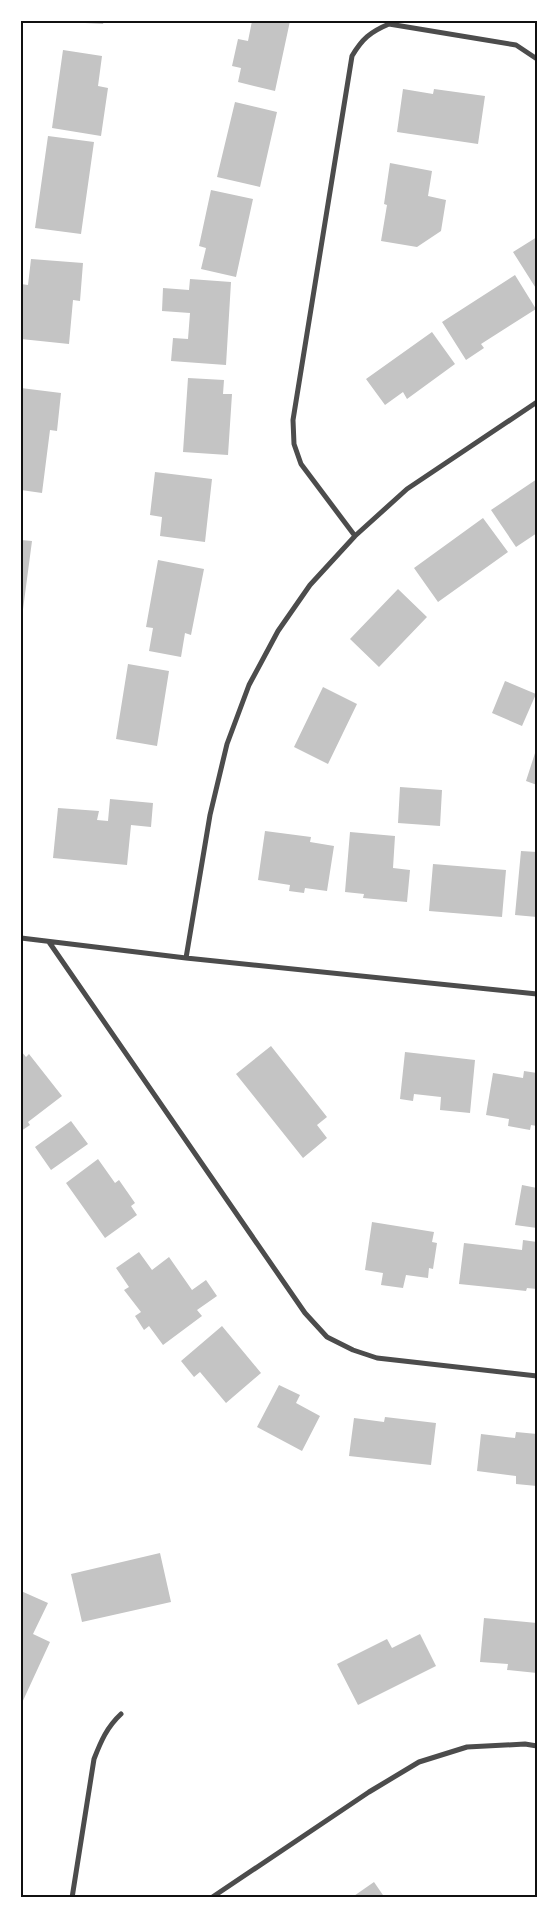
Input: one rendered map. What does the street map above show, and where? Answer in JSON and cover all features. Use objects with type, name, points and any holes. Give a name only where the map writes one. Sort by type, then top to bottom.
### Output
[{"type":"street","points":[[355,536],[301,464],[294,444],[293,420],[352,56],[360,42],[374,31],[388,24],[516,45],[537,58]]},
{"type":"street","points":[[186,958],[210,815],[227,744],[249,686],[278,631],[310,585],[355,536],[407,489],[537,402]]},
{"type":"street","points":[[21,938],[186,958],[537,994]]},
{"type":"street","points":[[49,942],[304,1314],[327,1337],[353,1350],[377,1358],[537,1376]]},
{"type":"street","points":[[72,1898],[94,1759],[101,1740],[110,1725],[121,1714]]},
{"type":"street","points":[[211,1898],[370,1792],[419,1762],[467,1747],[525,1744],[537,1746]]},
{"type":"building","points":[[85,21],[104,21],[103,24],[85,23]]},
{"type":"building","points":[[252,21],[290,21],[275,91],[238,82],[241,68],[232,66],[238,39],[248,41]]},
{"type":"building","points":[[63,50],[102,56],[98,86],[108,88],[101,136],[52,128]]},
{"type":"building","points":[[403,89],[433,94],[434,89],[485,96],[478,144],[397,132]]},
{"type":"building","points":[[235,102],[277,112],[260,187],[217,177]]},
{"type":"building","points":[[48,136],[94,142],[81,234],[35,228]]},
{"type":"building","points":[[390,163],[432,171],[428,196],[446,200],[441,231],[417,247],[381,241],[387,205],[384,204]]},
{"type":"building","points":[[211,190],[253,199],[236,277],[201,269],[206,248],[199,246]]},
{"type":"building","points":[[537,237],[537,290],[513,252]]},
{"type":"building","points":[[31,259],[83,263],[80,301],[73,300],[69,344],[21,339],[21,284],[28,285]]},
{"type":"building","points":[[515,275],[536,309],[481,344],[484,348],[466,360],[442,322]]},
{"type":"building","points":[[190,279],[231,282],[226,365],[171,361],[173,338],[188,339],[190,313],[162,311],[163,288],[189,290]]},
{"type":"building","points":[[432,332],[455,364],[407,399],[403,392],[385,405],[366,379]]},
{"type":"building","points":[[188,378],[224,380],[223,394],[232,394],[228,455],[183,452]]},
{"type":"building","points":[[21,388],[61,393],[57,431],[50,430],[42,493],[21,490]]},
{"type":"building","points":[[155,472],[212,479],[205,542],[160,536],[162,517],[150,515]]},
{"type":"building","points":[[537,479],[537,533],[516,547],[491,510]]},
{"type":"building","points":[[483,518],[508,552],[438,602],[414,568]]},
{"type":"building","points":[[21,540],[32,541],[22,617],[21,617]]},
{"type":"building","points":[[158,560],[204,569],[191,635],[185,633],[181,657],[149,651],[153,628],[146,627]]},
{"type":"building","points":[[398,589],[427,617],[379,667],[350,639]]},
{"type":"building","points":[[128,664],[169,671],[157,746],[116,739]]},
{"type":"building","points":[[505,681],[536,694],[522,726],[492,713]]},
{"type":"building","points":[[323,687],[357,704],[328,764],[294,747]]},
{"type":"building","points":[[537,750],[537,785],[526,781]]},
{"type":"building","points":[[400,787],[442,790],[440,826],[398,823]]},
{"type":"building","points":[[110,799],[153,803],[151,827],[131,825],[127,865],[53,858],[58,808],[99,811],[97,820],[108,821]]},
{"type":"building","points":[[265,831],[311,837],[310,842],[334,846],[327,891],[305,888],[304,893],[289,891],[290,885],[258,880]]},
{"type":"building","points":[[350,832],[395,836],[393,868],[410,870],[407,902],[363,898],[364,894],[345,892]]},
{"type":"building","points":[[521,851],[537,852],[537,917],[515,915]]},
{"type":"building","points":[[433,864],[506,870],[502,917],[429,911]]},
{"type":"building","points":[[271,1046],[327,1117],[317,1125],[327,1138],[303,1158],[236,1074]]},
{"type":"building","points":[[21,1051],[26,1057],[29,1054],[62,1096],[28,1122],[30,1125],[21,1131]]},
{"type":"building","points":[[405,1052],[475,1060],[470,1113],[440,1110],[441,1097],[414,1094],[413,1101],[400,1099]]},
{"type":"building","points":[[524,1071],[537,1073],[537,1126],[531,1125],[530,1130],[508,1126],[509,1119],[486,1115],[493,1073],[523,1078]]},
{"type":"building","points":[[71,1121],[88,1144],[51,1170],[35,1147]]},
{"type":"building","points":[[98,1159],[115,1183],[119,1180],[135,1203],[131,1206],[137,1215],[105,1238],[66,1183]]},
{"type":"building","points":[[522,1185],[537,1188],[537,1228],[515,1225]]},
{"type":"building","points":[[372,1222],[434,1232],[432,1242],[437,1243],[433,1269],[429,1268],[428,1278],[406,1275],[403,1288],[381,1285],[383,1273],[365,1270]]},
{"type":"building","points":[[523,1240],[537,1242],[537,1289],[527,1288],[526,1291],[459,1284],[464,1243],[522,1250]]},
{"type":"building","points":[[139,1252],[152,1270],[169,1257],[192,1290],[206,1280],[217,1296],[197,1310],[202,1316],[163,1345],[149,1326],[144,1330],[135,1316],[141,1312],[124,1290],[129,1287],[116,1268]]},
{"type":"building","points":[[222,1326],[261,1373],[226,1403],[200,1372],[194,1377],[181,1361]]},
{"type":"building","points":[[279,1385],[300,1395],[296,1403],[320,1416],[302,1451],[257,1427]]},
{"type":"building","points":[[385,1417],[436,1423],[431,1465],[349,1456],[354,1418],[384,1422]]},
{"type":"building","points":[[516,1432],[537,1434],[537,1486],[516,1484],[516,1476],[477,1471],[481,1434],[515,1438]]},
{"type":"building","points":[[160,1553],[171,1602],[82,1622],[71,1574]]},
{"type":"building","points":[[21,1591],[48,1603],[33,1634],[50,1642],[21,1705]]},
{"type":"building","points":[[484,1618],[537,1623],[537,1673],[507,1670],[508,1664],[480,1662]]},
{"type":"building","points":[[420,1634],[436,1666],[358,1705],[337,1664],[387,1639],[392,1648]]},
{"type":"building","points":[[374,1882],[385,1898],[351,1898]]}]
